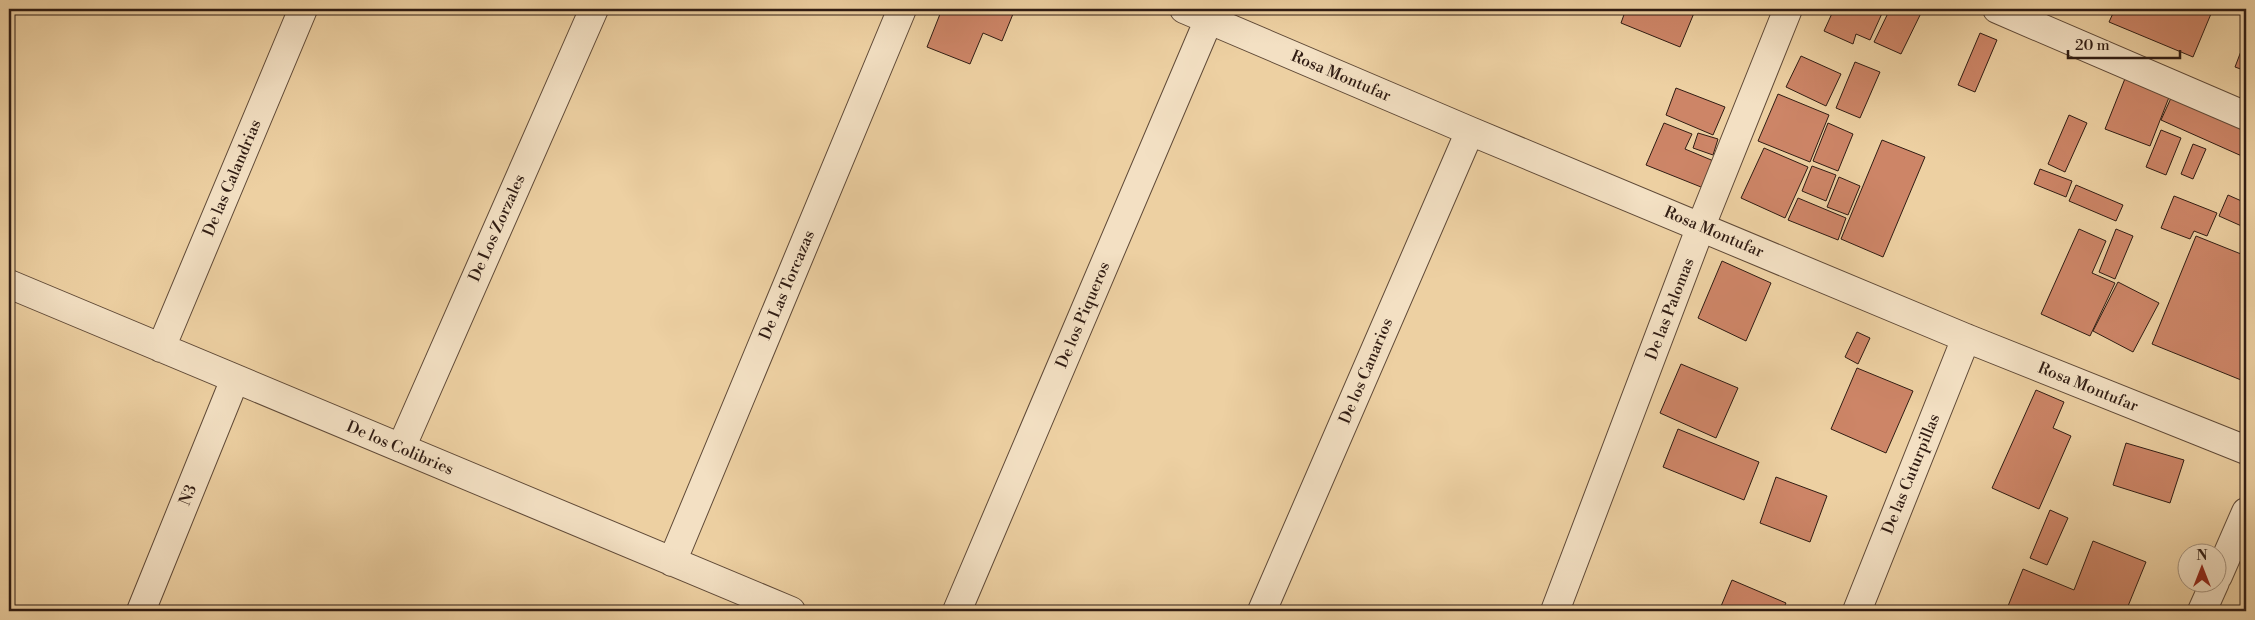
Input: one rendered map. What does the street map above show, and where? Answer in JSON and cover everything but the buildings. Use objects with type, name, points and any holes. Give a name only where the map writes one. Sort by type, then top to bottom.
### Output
[{"type":"street","name":"De las Calandrias","points":[[161,348],[303,9]]},
{"type":"street","name":"De Los Zorzales","points":[[401,448],[594,9]]},
{"type":"street","name":"De Las Torcazas","points":[[672,562],[902,9]]},
{"type":"street","name":"De las Palomas","points":[[1554,611],[1702,226],[1788,9]]},
{"type":"street","points":[[1997,9],[2246,116]]},
{"type":"street","name":"Rosa Montufar","points":[[1197,14],[1470,131],[1702,226],[1966,338],[2246,450]]},
{"type":"street","name":"De los Piqueros","points":[[957,611],[1197,14]]},
{"type":"street","name":"De los Canarios","points":[[1262,611],[1470,131]]},
{"type":"street","name":"De los Colibries","points":[[9,284],[791,611]]},
{"type":"street","name":"De las Cuturpillas","points":[[1857,611],[1966,338]]},
{"type":"street","name":"N3","points":[[141,611],[235,378]]},
{"type":"street","points":[[2228,553],[2246,512]]},
{"type":"street","points":[[2202,611],[2211,592]]}]
